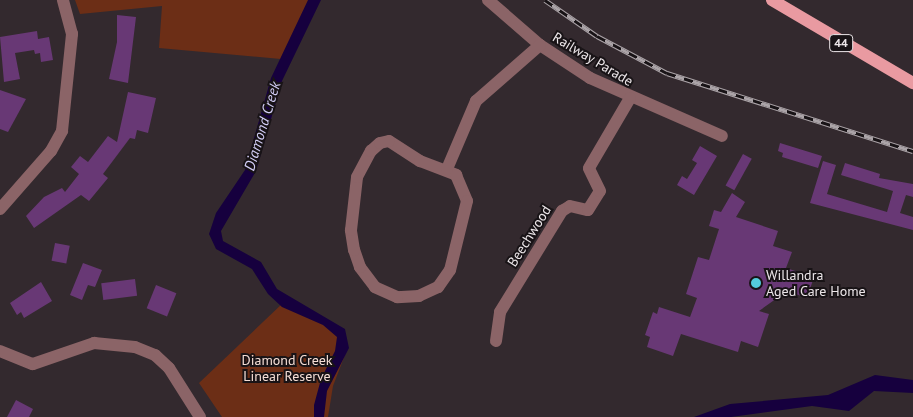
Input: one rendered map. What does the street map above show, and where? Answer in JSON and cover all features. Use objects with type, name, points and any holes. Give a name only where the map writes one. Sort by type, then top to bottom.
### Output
[{"type":"main road","name":"44","points":[[772,0],[913,83]]},
{"type":"street","points":[[0,209],[51,151],[62,131],[72,34],[63,0]]},
{"type":"street","name":"Railway Parade","points":[[488,0],[540,45],[590,78],[630,98],[722,136]]},
{"type":"street","points":[[447,169],[476,101],[540,45]]},
{"type":"street","name":"Beechwood","points":[[496,340],[500,312],[562,211],[570,206],[588,210],[600,190],[589,168],[630,98]]},
{"type":"street","points":[[389,141],[420,161],[447,169],[456,175],[466,201],[450,270],[438,287],[420,296],[385,293],[367,279],[354,250],[353,193],[363,164],[380,142],[389,141]]},
{"type":"street","points":[[0,351],[33,364],[94,343],[135,347],[155,356],[169,368],[200,417]]},
{"type":"green space","points":[[75,0],[315,0],[281,59],[159,48],[162,6],[80,14]]},
{"type":"green space","name":"Diamond Creek Linear Reserve","points":[[284,302],[324,317],[348,347],[333,386],[328,417],[222,417],[199,383]]},
{"type":"water","name":"Diamond Creek","points":[[308,0],[321,0],[282,81],[256,171],[221,231],[223,241],[261,262],[277,289],[345,329],[349,348],[327,391],[324,417],[314,417],[314,405],[321,379],[335,351],[337,337],[323,325],[282,307],[268,294],[252,269],[216,249],[209,234],[216,213],[245,170],[271,78]]},
{"type":"water","points":[[875,375],[913,380],[913,393],[874,391],[849,411],[812,406],[731,417],[694,417],[730,404],[828,395]]},
{"type":"building","points":[[117,15],[136,17],[128,83],[109,79],[117,42]]},
{"type":"building","points":[[37,31],[38,39],[49,37],[53,60],[41,62],[40,53],[35,54],[34,50],[15,53],[20,79],[4,82],[0,37]]},
{"type":"building","points":[[0,90],[26,99],[8,132],[0,129]]},
{"type":"building","points":[[128,92],[156,98],[148,133],[137,130],[135,139],[130,138],[103,174],[108,178],[89,201],[81,195],[34,228],[26,216],[44,197],[62,188],[65,192],[79,174],[71,167],[80,156],[88,162],[108,136],[117,142]]},
{"type":"building","points":[[780,143],[822,156],[818,168],[782,157],[783,153],[778,151]]},
{"type":"building","points":[[700,146],[717,156],[694,195],[677,185],[682,176],[687,179],[697,163],[692,160]]},
{"type":"building","points":[[743,154],[752,159],[734,190],[726,185]]},
{"type":"building","points":[[823,161],[836,165],[827,194],[887,212],[893,191],[841,175],[845,163],[880,174],[879,178],[913,184],[913,197],[906,195],[900,213],[913,217],[913,230],[810,203]]},
{"type":"building","name":"Willandra Aged Care Home","points":[[732,193],[745,202],[736,217],[778,231],[773,246],[792,252],[786,268],[814,277],[807,298],[787,291],[759,311],[769,314],[758,347],[741,341],[738,352],[681,334],[673,356],[647,347],[650,337],[645,335],[653,312],[657,314],[659,307],[690,317],[697,298],[686,294],[698,257],[709,260],[719,229],[709,226],[714,210],[721,212]]},
{"type":"building","points":[[55,243],[70,246],[66,264],[52,261]]},
{"type":"building","points":[[83,263],[102,270],[95,287],[88,285],[82,300],[70,295]]},
{"type":"building","points":[[135,279],[137,296],[103,300],[101,283]]},
{"type":"building","points":[[41,282],[52,301],[24,318],[21,312],[17,315],[10,303]]},
{"type":"building","points":[[156,285],[176,293],[167,316],[147,308]]},
{"type":"building","points":[[16,400],[33,409],[29,417],[7,417]]},
{"type":"railway","points":[[545,0],[597,36],[667,73],[913,151]]},
{"type":"place","name":"Willandra Aged Care Home","points":[[756,283]]}]
